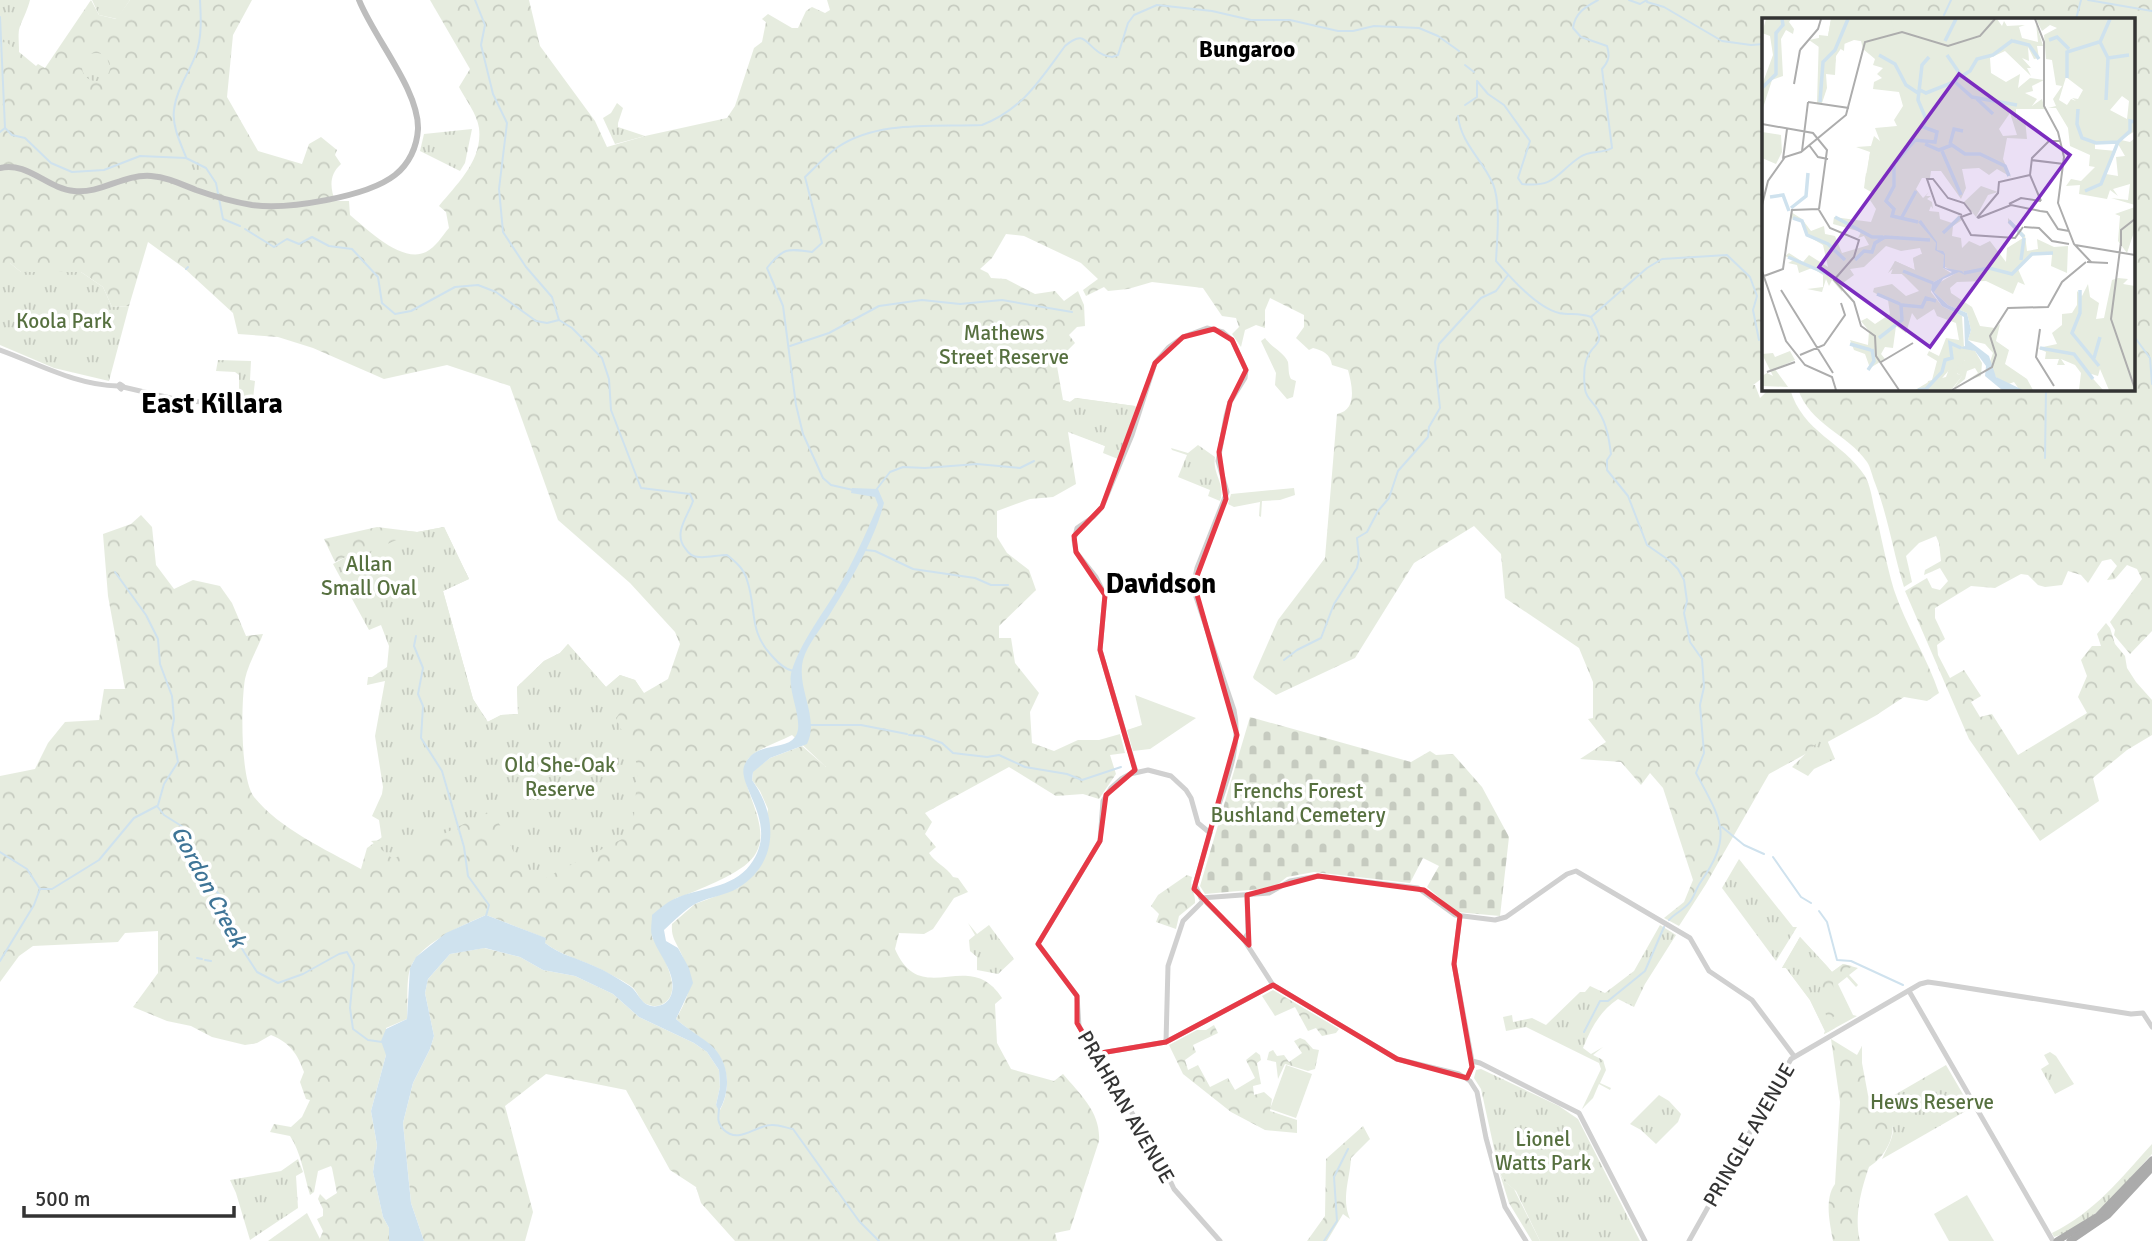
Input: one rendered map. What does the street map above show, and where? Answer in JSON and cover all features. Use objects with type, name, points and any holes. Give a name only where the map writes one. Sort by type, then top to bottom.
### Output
[{"type":"main road","points":[[0,167],[18,165],[48,183],[70,191],[83,191],[130,177],[149,176],[170,179],[218,196],[263,206],[309,204],[379,185],[397,173],[407,162],[416,140],[416,111],[359,0]]},
{"type":"main road","points":[[2055,1241],[2098,1216],[2152,1160]]},
{"type":"main road","points":[[2070,1241],[2108,1215],[2152,1168]]},
{"type":"street","points":[[1209,831],[1198,823],[1191,798],[1177,780],[1160,772],[1136,772],[1100,650],[1105,595],[1098,579],[1076,552],[1073,540],[1077,528],[1102,507],[1132,435],[1155,363],[1168,347],[1183,337],[1208,328],[1223,332],[1232,340],[1247,370],[1230,402],[1218,461],[1227,488],[1226,499],[1197,568],[1194,582],[1196,597],[1237,726],[1234,751],[1195,885],[1204,901],[1244,940],[1273,985],[1397,1059],[1466,1078],[1477,1092],[1486,1138],[1506,1207],[1526,1241]]},
{"type":"street","points":[[0,350],[52,373],[183,401],[252,404]]},
{"type":"street","name":"PRAHRAN AVENUE","points":[[1136,772],[1121,779],[1106,795],[1101,807],[1100,841],[1038,944],[1077,996],[1077,1023],[1161,1161],[1174,1189],[1220,1241]]},
{"type":"street","points":[[1166,1042],[1168,966],[1183,921],[1204,901],[1271,892],[1290,881],[1318,876],[1418,888],[1460,916],[1503,919],[1567,874],[1576,871],[1690,937],[1710,972],[1752,1000],[1794,1056]]},
{"type":"street","points":[[1244,940],[1248,933],[1247,895]]},
{"type":"street","points":[[1460,916],[1454,964],[1472,1061],[1466,1078]]},
{"type":"street","name":"PRINGLE AVENUE","points":[[1689,1241],[1781,1074],[1794,1056],[1909,990],[1928,982],[2131,1014],[2141,1013],[2152,1027]]},
{"type":"street","points":[[1095,1054],[1166,1042],[1273,985]]},
{"type":"street","points":[[1909,990],[2055,1241]]},
{"type":"street","points":[[1472,1061],[1578,1114],[1645,1241]]},
{"type":"highlighted area","points":[[1214,329],[1232,340],[1246,370],[1230,402],[1219,452],[1226,499],[1194,584],[1237,735],[1194,889],[1249,945],[1247,895],[1318,876],[1424,890],[1460,916],[1454,964],[1472,1067],[1467,1078],[1397,1059],[1273,985],[1166,1042],[1095,1054],[1077,1023],[1077,996],[1038,944],[1100,841],[1106,795],[1135,770],[1100,650],[1105,595],[1076,552],[1074,536],[1102,507],[1155,363],[1183,337]]},
{"type":"green space","points":[[0,0],[30,0],[19,30],[19,52],[36,66],[38,64],[45,68],[91,0],[99,15],[116,19],[130,0],[252,0],[233,35],[227,97],[258,151],[302,164],[309,144],[321,137],[337,150],[335,155],[341,164],[334,172],[332,181],[335,201],[349,201],[350,215],[385,243],[406,253],[417,254],[433,247],[449,228],[446,212],[439,206],[467,171],[477,151],[479,140],[476,118],[459,87],[470,69],[430,0],[529,0],[540,46],[595,121],[607,147],[727,118],[735,106],[754,48],[762,42],[766,22],[762,19],[768,14],[792,28],[798,28],[806,11],[812,7],[825,13],[830,10],[827,0],[2152,0],[2152,631],[2130,654],[2114,635],[2115,630],[2110,622],[2142,579],[2137,569],[2127,565],[2115,579],[2107,580],[2117,566],[2111,559],[2102,561],[2088,583],[2081,575],[2068,571],[2062,585],[2045,587],[2038,585],[2028,575],[2021,574],[1995,588],[1971,586],[1935,608],[1935,618],[1945,639],[1937,645],[1938,655],[1950,678],[1964,670],[1981,696],[1971,702],[1980,717],[1992,714],[2018,755],[2087,713],[2078,697],[2087,676],[2081,660],[2092,646],[2101,646],[2097,634],[2106,623],[2115,644],[2125,656],[2127,668],[2152,700],[2152,735],[2127,750],[2093,778],[2099,801],[2040,841],[1969,739],[1905,591],[1927,578],[1932,588],[1940,590],[1948,581],[1940,568],[1924,575],[1925,570],[1941,561],[1936,536],[1919,543],[1906,556],[1912,582],[1904,587],[1868,464],[1859,452],[1811,412],[1798,390],[2134,390],[2134,18],[1762,18],[1762,378],[1753,385],[1760,398],[1768,390],[1790,390],[1796,404],[1813,427],[1856,464],[1865,476],[1871,491],[1894,590],[1939,693],[1927,701],[1904,697],[1875,716],[1769,774],[1679,926],[1664,918],[1684,902],[1693,880],[1663,788],[1650,773],[1641,785],[1621,762],[1580,759],[1606,742],[1588,719],[1593,718],[1593,682],[1579,648],[1505,598],[1501,554],[1474,526],[1414,563],[1355,658],[1276,695],[1254,679],[1278,620],[1325,558],[1337,414],[1348,408],[1352,396],[1348,370],[1332,365],[1326,353],[1313,348],[1309,350],[1296,338],[1304,327],[1304,315],[1270,298],[1265,310],[1265,328],[1256,325],[1245,330],[1241,347],[1232,334],[1239,327],[1236,318],[1222,316],[1203,288],[1152,282],[1128,289],[1108,291],[1104,287],[1086,296],[1083,290],[1098,279],[1081,263],[1024,236],[1006,234],[992,258],[980,269],[991,278],[1006,279],[1035,294],[1055,291],[1064,301],[1078,291],[1084,305],[1085,326],[1077,327],[1069,335],[1075,343],[1065,353],[1055,355],[1063,400],[1070,402],[1077,398],[1136,408],[1105,446],[1068,432],[1076,484],[1053,497],[1030,499],[997,511],[997,537],[1007,553],[1029,570],[1036,590],[999,626],[999,638],[1011,638],[1015,663],[1039,693],[1030,712],[1032,743],[1054,751],[1078,740],[1099,740],[1120,734],[1125,753],[1110,755],[1116,774],[1099,799],[1083,794],[1056,796],[1009,767],[925,813],[932,822],[925,834],[936,847],[929,853],[953,877],[958,878],[968,892],[954,898],[933,929],[924,934],[899,933],[895,949],[906,966],[918,975],[932,978],[975,977],[989,983],[1002,998],[995,1004],[997,1043],[1011,1069],[1054,1081],[1063,1074],[1093,1113],[1099,1141],[1070,1230],[1055,1233],[1057,1241],[735,1241],[701,1203],[696,1187],[670,1170],[626,1090],[546,1074],[505,1106],[533,1212],[525,1241],[424,1241],[411,1203],[403,1123],[413,1083],[434,1036],[425,993],[428,979],[450,954],[484,948],[520,957],[543,970],[575,976],[613,994],[639,1017],[707,1052],[719,1070],[720,1087],[716,1105],[720,1110],[727,1085],[722,1061],[712,1047],[676,1019],[688,993],[689,978],[685,961],[673,935],[672,924],[695,904],[738,888],[757,871],[768,809],[752,780],[753,771],[770,758],[802,746],[826,767],[792,735],[754,753],[745,766],[745,776],[760,828],[756,853],[736,872],[673,900],[652,937],[666,962],[672,983],[668,1000],[661,1005],[646,1004],[629,985],[552,948],[545,943],[545,938],[486,915],[442,936],[422,951],[410,969],[407,1019],[386,1028],[386,1055],[371,1111],[377,1145],[373,1172],[383,1217],[389,1228],[389,1241],[319,1241],[323,1231],[317,1219],[323,1216],[323,1209],[318,1199],[320,1194],[326,1200],[337,1193],[332,1168],[331,1166],[318,1171],[314,1192],[310,1195],[294,1142],[290,1136],[270,1132],[274,1124],[291,1127],[302,1117],[310,1100],[306,1099],[300,1082],[304,1072],[299,1059],[288,1045],[271,1035],[257,1043],[245,1045],[212,1037],[191,1026],[167,1021],[133,1007],[158,973],[158,931],[125,933],[118,942],[33,946],[19,956],[0,982],[0,776],[35,769],[48,743],[65,722],[99,720],[104,689],[125,689],[108,596],[103,534],[131,524],[141,515],[152,527],[156,565],[174,589],[193,580],[220,586],[232,603],[246,636],[263,634],[248,668],[244,690],[242,722],[249,788],[265,808],[290,829],[361,869],[367,848],[385,835],[393,650],[359,551],[335,562],[324,539],[377,527],[417,532],[444,527],[469,579],[443,591],[473,699],[488,722],[501,715],[518,714],[517,687],[544,661],[560,653],[568,644],[606,687],[620,675],[635,680],[644,693],[668,679],[680,644],[675,632],[630,583],[558,520],[510,386],[447,365],[384,379],[313,348],[278,337],[238,334],[233,313],[184,268],[148,242],[129,306],[112,307],[103,287],[81,272],[21,272],[10,263],[0,263]]},
{"type":"green space","points":[[0,0],[29,0],[18,17],[19,52],[0,37]]},
{"type":"green space","points":[[92,0],[130,0],[117,19],[99,15]]},
{"type":"green space","points":[[96,53],[106,57],[110,67],[106,77],[96,81],[86,77],[82,67],[86,57]]},
{"type":"green space","points":[[617,103],[623,108],[618,127],[645,136],[615,144],[603,118],[611,113]]},
{"type":"green space","points":[[472,129],[465,163],[460,171],[420,151],[424,134]]},
{"type":"green space","points":[[181,155],[194,155],[201,166],[198,178],[186,183],[175,177],[173,164]]},
{"type":"green space","name":"Koola Park","points":[[0,263],[10,263],[21,272],[81,272],[103,287],[112,307],[129,306],[109,381],[54,368],[0,345]]},
{"type":"green space","points":[[1265,338],[1288,362],[1290,377],[1296,381],[1293,397],[1287,399],[1275,385],[1276,373],[1261,341]]},
{"type":"green space","points":[[218,360],[251,361],[250,380],[255,381],[253,399],[239,399],[239,375],[235,372],[216,371]]},
{"type":"green space","points":[[1075,398],[1135,406],[1118,459],[1103,453],[1105,446],[1068,431],[1063,400],[1070,402]]},
{"type":"green space","points":[[1198,445],[1215,457],[1215,469],[1221,489],[1220,501],[1208,496],[1210,490],[1178,477],[1187,455],[1171,448],[1188,453]]},
{"type":"green space","points":[[1294,488],[1295,495],[1280,500],[1262,501],[1261,517],[1260,502],[1234,507],[1228,504],[1231,494]]},
{"type":"green space","name":"Old She-Oak Reserve","points":[[444,527],[469,579],[443,591],[473,699],[487,722],[501,715],[518,714],[517,687],[544,661],[560,653],[568,644],[606,687],[620,675],[635,680],[644,694],[634,693],[616,718],[638,766],[634,816],[628,836],[531,885],[492,810],[393,859],[371,841],[382,840],[379,820],[372,816],[383,787],[375,736],[385,681],[367,685],[368,677],[387,667],[389,646],[381,625],[369,630],[333,564],[359,550],[362,555],[408,535],[409,531]]},
{"type":"green space","points":[[1135,695],[1196,718],[1150,749],[1133,751],[1127,730],[1142,725]]},
{"type":"green space","name":"Frenchs Forest Bushland Cemetery","points":[[1250,717],[1411,762],[1430,751],[1436,755],[1453,754],[1482,787],[1509,837],[1500,916],[1456,912],[1427,887],[1439,866],[1423,858],[1410,883],[1314,872],[1287,877],[1273,888],[1205,894],[1200,886]]},
{"type":"green space","points":[[1825,735],[1835,759],[1814,769],[1808,776],[1792,767]]},
{"type":"green space","points":[[1739,859],[1793,927],[1797,927],[1776,961],[1722,888]]},
{"type":"green space","points":[[1187,875],[1192,877],[1195,903],[1179,916],[1176,929],[1156,922],[1159,914],[1151,906],[1158,895]]},
{"type":"green space","points":[[968,923],[977,934],[989,925],[1014,959],[998,974],[977,970],[977,957],[970,951],[969,940],[975,935]]},
{"type":"green space","points":[[1660,925],[1676,935],[1634,1007],[1618,999],[1601,1015],[1583,1048],[1591,1054],[1603,1047],[1593,1055],[1603,1060],[1606,1070],[1600,1083],[1611,1088],[1610,1090],[1599,1084],[1593,1098],[1582,1109],[1601,1069],[1599,1063],[1526,1027],[1506,1031],[1503,1017],[1512,1015],[1513,1022],[1532,1018],[1546,1025],[1580,992],[1585,992],[1590,986],[1605,993],[1634,971]]},
{"type":"green space","points":[[1800,937],[1832,972],[1843,964],[1858,968],[1849,975],[1858,985],[1856,987],[1847,977],[1838,984],[1853,1015],[1857,1016],[1824,1034],[1810,1000],[1786,968],[1782,968]]},
{"type":"green space","points":[[1800,937],[1827,966],[1821,971],[1820,994],[1830,1031],[1824,1034],[1810,1000],[1786,968],[1782,968]]},
{"type":"green space","points":[[1843,964],[1852,966],[1833,982],[1834,1000],[1843,1007],[1840,1013],[1833,1017],[1835,1028],[1830,1031],[1820,994],[1821,971],[1827,966],[1832,972]]},
{"type":"green space","points":[[1273,990],[1339,1029],[1336,1033],[1322,1036],[1316,1028],[1308,1031],[1295,1007],[1275,1016],[1262,996]]},
{"type":"green space","points":[[1214,1025],[1218,1033],[1193,1045],[1196,1052],[1185,1060],[1188,1070],[1198,1065],[1210,1087],[1228,1078],[1235,1090],[1255,1078],[1246,1060],[1256,1052],[1261,1060],[1257,1063],[1261,1084],[1253,1086],[1254,1095],[1264,1092],[1272,1099],[1270,1111],[1297,1120],[1297,1133],[1265,1130],[1231,1112],[1183,1074],[1169,1045],[1197,1030],[1206,1030]]},
{"type":"green space","points":[[1300,1038],[1313,1049],[1319,1050],[1315,1069],[1308,1071],[1285,1064],[1278,1079],[1276,1062],[1267,1060],[1269,1052],[1273,1050],[1277,1056],[1284,1055],[1289,1062],[1302,1053],[1294,1041]]},
{"type":"green space","points":[[1831,1039],[1857,1055],[1862,1046],[1868,1095],[1873,1103],[1890,1116],[1892,1125],[1889,1144],[1884,1153],[1869,1167],[1863,1185],[1858,1213],[1860,1241],[1833,1241],[1829,1204],[1835,1184],[1840,1102]]},
{"type":"green space","points":[[2050,1052],[2056,1056],[2074,1084],[2055,1094],[2041,1069],[2049,1064],[2044,1055]]},
{"type":"green space","points":[[1286,1065],[1312,1074],[1296,1118],[1270,1109]]},
{"type":"green space","name":"Hews Reserve","points":[[1946,1065],[1971,1108],[1882,1159],[1893,1131],[1890,1120],[1879,1104]]},
{"type":"green space","name":"Lionel Watts Park","points":[[1481,1069],[1559,1106],[1578,1119],[1640,1241],[1540,1241],[1516,1191],[1504,1181],[1499,1171],[1481,1089],[1474,1078],[1476,1070]]},
{"type":"green space","points":[[1659,1095],[1681,1114],[1678,1122],[1656,1144],[1630,1124]]},
{"type":"green space","points":[[1363,1126],[1370,1139],[1351,1158],[1346,1196],[1350,1219],[1343,1214],[1327,1241],[1307,1241],[1325,1216],[1326,1159]]},
{"type":"green space","points":[[2152,1144],[2152,1154],[2108,1202],[2083,1223],[2054,1237],[2052,1233],[2081,1215],[2106,1194]]},
{"type":"green space","points":[[298,1159],[303,1172],[296,1176],[298,1208],[250,1240],[230,1180],[281,1171]]},
{"type":"green space","points":[[1500,1174],[1514,1189],[1540,1241],[1532,1241],[1509,1203]]},
{"type":"green space","points":[[1967,1195],[1994,1241],[1949,1241],[1934,1214]]},
{"type":"green space","points":[[307,1213],[321,1241],[268,1241]]},
{"type":"water","points":[[852,488],[878,489],[884,503],[861,560],[811,642],[803,660],[803,681],[811,724],[807,744],[770,758],[753,772],[752,780],[761,794],[770,823],[767,852],[761,866],[738,888],[693,905],[664,930],[666,941],[678,948],[689,968],[693,983],[676,1019],[713,1047],[726,1069],[726,1095],[719,1111],[716,1105],[720,1087],[719,1070],[707,1052],[639,1017],[613,994],[575,976],[543,970],[520,957],[485,948],[450,954],[428,979],[425,993],[434,1036],[413,1083],[403,1123],[411,1203],[424,1241],[389,1241],[389,1228],[383,1217],[373,1172],[377,1145],[371,1111],[386,1055],[381,1041],[386,1029],[407,1019],[410,968],[416,957],[446,933],[486,915],[546,938],[545,943],[557,951],[603,970],[631,987],[651,1006],[662,1005],[667,1001],[671,996],[673,984],[652,936],[652,915],[674,899],[734,879],[750,865],[759,849],[760,820],[743,773],[745,764],[756,752],[785,744],[795,737],[798,731],[791,687],[792,670],[803,644],[847,572],[878,505],[875,497],[851,493]]},
{"type":"waterway","points":[[186,157],[175,128],[174,110],[177,95],[198,48],[201,27],[200,0]]},
{"type":"waterway","points":[[475,0],[485,25],[481,45],[493,94],[507,123],[499,189],[503,232],[526,267],[552,297],[559,320]]},
{"type":"waterway","points":[[1477,81],[1488,94],[1504,105],[1530,141],[1518,178],[1522,184],[1542,184],[1555,178],[1584,155],[1612,148],[1602,69],[1608,58],[1607,46],[1581,37],[1573,28],[1581,11],[1598,0]]},
{"type":"waterway","points":[[1629,0],[1640,4],[1647,0]]},
{"type":"waterway","points":[[1944,15],[1951,0]]},
{"type":"waterway","points":[[2076,18],[2081,0]]},
{"type":"waterway","points":[[2088,0],[2152,11]]},
{"type":"waterway","points":[[1647,2],[1664,7],[1722,41],[1762,44]]},
{"type":"waterway","points":[[853,490],[831,485],[823,478],[803,434],[796,405],[783,306],[767,268],[777,256],[786,251],[812,252],[822,243],[805,177],[834,150],[871,132],[908,127],[982,125],[1020,102],[1072,41],[1081,38],[1103,55],[1118,55],[1128,23],[1134,15],[1157,5],[1212,11],[1251,20],[1290,20],[1338,31],[1374,26],[1419,28],[1438,36],[1459,51]]},
{"type":"waterway","points":[[0,17],[5,128]]},
{"type":"waterway","points":[[1465,65],[1474,72]]},
{"type":"waterway","points":[[1465,105],[1477,97],[1477,83]]},
{"type":"waterway","points":[[1458,116],[1463,135],[1493,184],[1498,222],[1496,261],[1542,305],[1559,313],[1591,317],[1596,327],[1599,339],[1586,361],[1585,386],[1587,396],[1597,409],[1607,432],[1611,454],[1607,460],[1607,470],[1628,496],[1647,545],[1670,561],[1684,580],[1687,601],[1684,613],[1690,642],[1702,659],[1704,687],[1700,705],[1704,753],[1696,773],[1717,816],[1720,839],[1711,866],[1691,900],[1669,920]]},
{"type":"waterway","points":[[0,132],[5,128],[12,135],[25,138],[51,163],[72,172],[104,170],[140,156],[186,158],[206,168],[216,183],[223,219],[240,226]]},
{"type":"waterway","points":[[245,229],[274,247],[287,239],[299,244],[312,237],[329,246],[352,249],[378,277],[382,303],[395,314],[411,311],[455,287],[478,285],[496,292],[536,321],[547,323],[559,320],[572,328],[602,358],[609,379],[611,410],[641,488],[690,494],[693,501],[680,536],[685,548],[697,557],[727,555],[739,566],[747,580],[759,638],[777,661],[793,671]]},
{"type":"waterway","points":[[1591,317],[1647,268],[1662,259],[1727,255],[1750,277],[1757,296],[1753,310],[1759,340]]},
{"type":"waterway","points":[[1284,660],[1321,638],[1334,604],[1357,568],[1357,538],[1367,532],[1378,511],[1389,498],[1398,471],[1428,437],[1429,427],[1440,408],[1435,362],[1439,344],[1481,298],[1496,291],[1508,275]]},
{"type":"waterway","points":[[790,346],[829,333],[879,306],[922,300],[960,304],[1002,300],[1072,312]]},
{"type":"waterway","points":[[2134,336],[2150,358],[2152,384]]},
{"type":"waterway","points":[[2045,458],[2046,390]]},
{"type":"waterway","points":[[876,490],[890,472],[903,467],[977,464],[1020,468],[1034,461]]},
{"type":"waterway","points":[[865,550],[875,551],[913,569],[975,578],[991,585],[1008,585]]},
{"type":"waterway","points":[[115,572],[146,615],[158,639],[160,664],[172,696],[172,730],[178,762],[164,784],[158,805]]},
{"type":"waterway","points":[[416,636],[414,646],[423,668],[418,694],[423,706],[421,738],[442,771],[464,847],[468,876],[489,905],[486,916]]},
{"type":"waterway","points":[[811,725],[861,725],[907,734]]},
{"type":"waterway","points":[[909,735],[942,743],[953,753],[987,757],[999,755],[1025,767],[1067,774],[1082,780],[1121,767]]},
{"type":"waterway","name":"Gordon Creek","points":[[0,852],[27,869],[40,889],[52,889],[99,860],[134,818],[157,806],[164,815],[183,827],[185,847],[196,871],[220,895],[230,926],[257,972],[278,983],[347,952],[354,965],[350,1008],[353,1029],[368,1040],[382,1042]]},
{"type":"waterway","points":[[1722,827],[1744,845],[1764,854]]},
{"type":"waterway","points":[[1773,857],[1801,897],[1811,903]]},
{"type":"waterway","points":[[0,961],[34,905],[40,889]]},
{"type":"waterway","points":[[1819,911],[1827,922],[1837,960],[1851,961],[1903,985]]},
{"type":"waterway","points":[[1584,1032],[1600,1001],[1608,1001],[1645,971],[1664,927]]},
{"type":"waterway","points":[[197,958],[202,959]]},
{"type":"waterway","points":[[205,960],[211,961]]},
{"type":"waterway","points":[[719,1109],[719,1123],[730,1134],[741,1135],[771,1125],[793,1129],[859,1221],[879,1241]]},
{"type":"waterway","points":[[1324,1241],[1337,1221],[1334,1177],[1348,1149]]},
{"type":"district","name":"Bungaroo","points":[[1247,49]]},
{"type":"district","name":"East Killara","points":[[212,403]]},
{"type":"district","name":"Davidson","points":[[1161,583]]},
{"type":"park label","name":"Mathews Street Reserve","points":[[1004,345]]},
{"type":"park label","name":"Allan Small Oval","points":[[369,576]]}]
